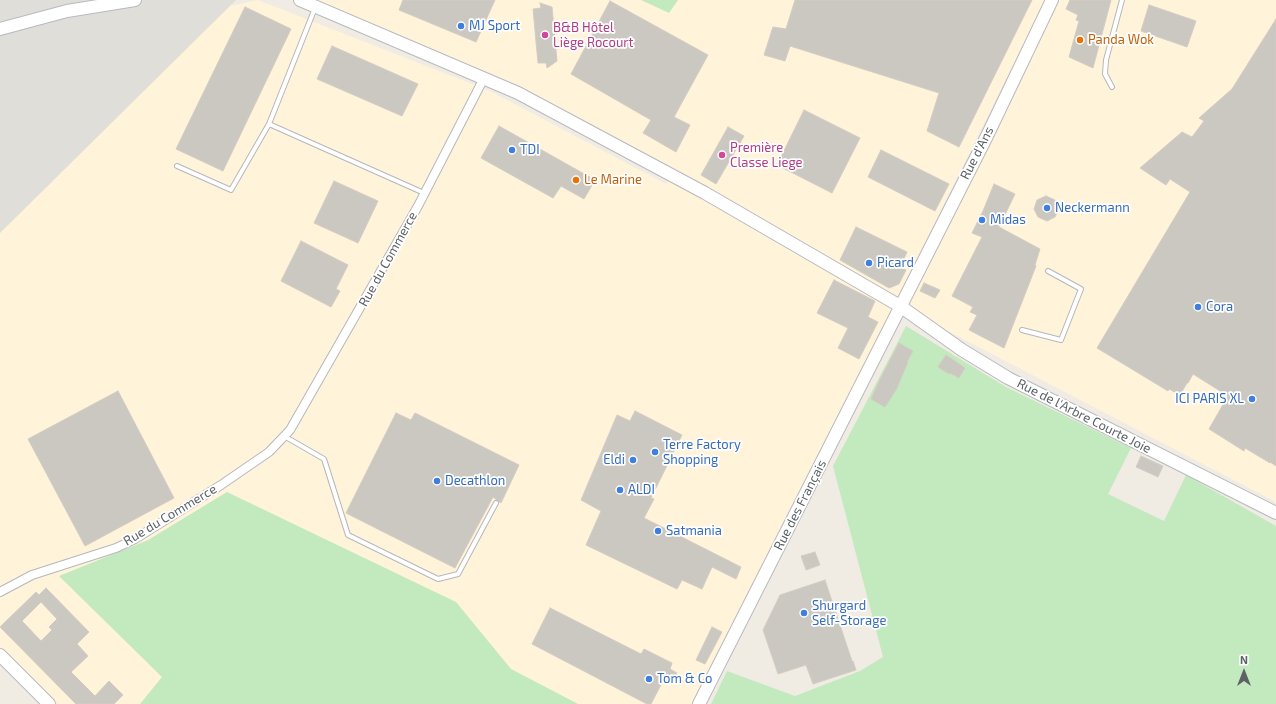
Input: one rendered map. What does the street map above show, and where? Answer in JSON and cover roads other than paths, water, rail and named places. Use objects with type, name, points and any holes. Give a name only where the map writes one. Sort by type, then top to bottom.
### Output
[{"type":"street","points":[[0,29],[67,11],[136,0]]},
{"type":"street","name":"Rue de l'Arbre Courte Joie","points":[[300,0],[484,78],[518,94],[705,193],[900,306],[962,350],[1008,378],[1276,513]]},
{"type":"street","name":"Rue d'Ans","points":[[900,306],[987,136],[1052,0]]},
{"type":"street","name":"Rue du Commerce","points":[[0,592],[32,575],[116,548],[135,539],[221,485],[268,452],[290,430],[424,193],[484,78]]},
{"type":"street","name":"Rue des Français","points":[[699,704],[900,306]]},
{"type":"street","points":[[0,655],[49,704]]},
{"type":"lane","points":[[1112,87],[1105,74],[1106,60],[1122,0]]},
{"type":"lane","points":[[177,166],[230,190],[269,124],[316,7]]},
{"type":"lane","points":[[269,124],[424,193]]},
{"type":"lane","points":[[1022,330],[1061,340],[1081,289],[1048,271]]},
{"type":"lane","points":[[284,436],[324,458],[348,535],[438,579],[458,574],[496,503]]},
{"type":"place","name":"MJ Sport","points":[[461,26]]},
{"type":"place","name":"B&B Hôtel Liège Rocourt","points":[[545,35]]},
{"type":"place","name":"Panda Wok","points":[[1080,40]]},
{"type":"place","name":"TDI","points":[[512,150]]},
{"type":"place","name":"Première Classe Liege","points":[[722,155]]},
{"type":"place","name":"Le Marine","points":[[576,180]]},
{"type":"place","name":"Neckermann","points":[[1047,208]]},
{"type":"place","name":"Midas","points":[[982,220]]},
{"type":"place","name":"Picard","points":[[869,263]]},
{"type":"place","name":"Cora","points":[[1198,307]]},
{"type":"place","name":"ICI PARIS XL","points":[[1252,399]]},
{"type":"place","name":"Terre Factory Shopping","points":[[655,452]]},
{"type":"place","name":"Eldi","points":[[633,460]]},
{"type":"place","name":"Decathlon","points":[[437,481]]},
{"type":"place","name":"ALDI","points":[[620,490]]},
{"type":"place","name":"Satmania","points":[[658,531]]},
{"type":"place","name":"Shurgard Self-Storage","points":[[804,613]]},
{"type":"place","name":"Tom & Co","points":[[649,679]]}]
